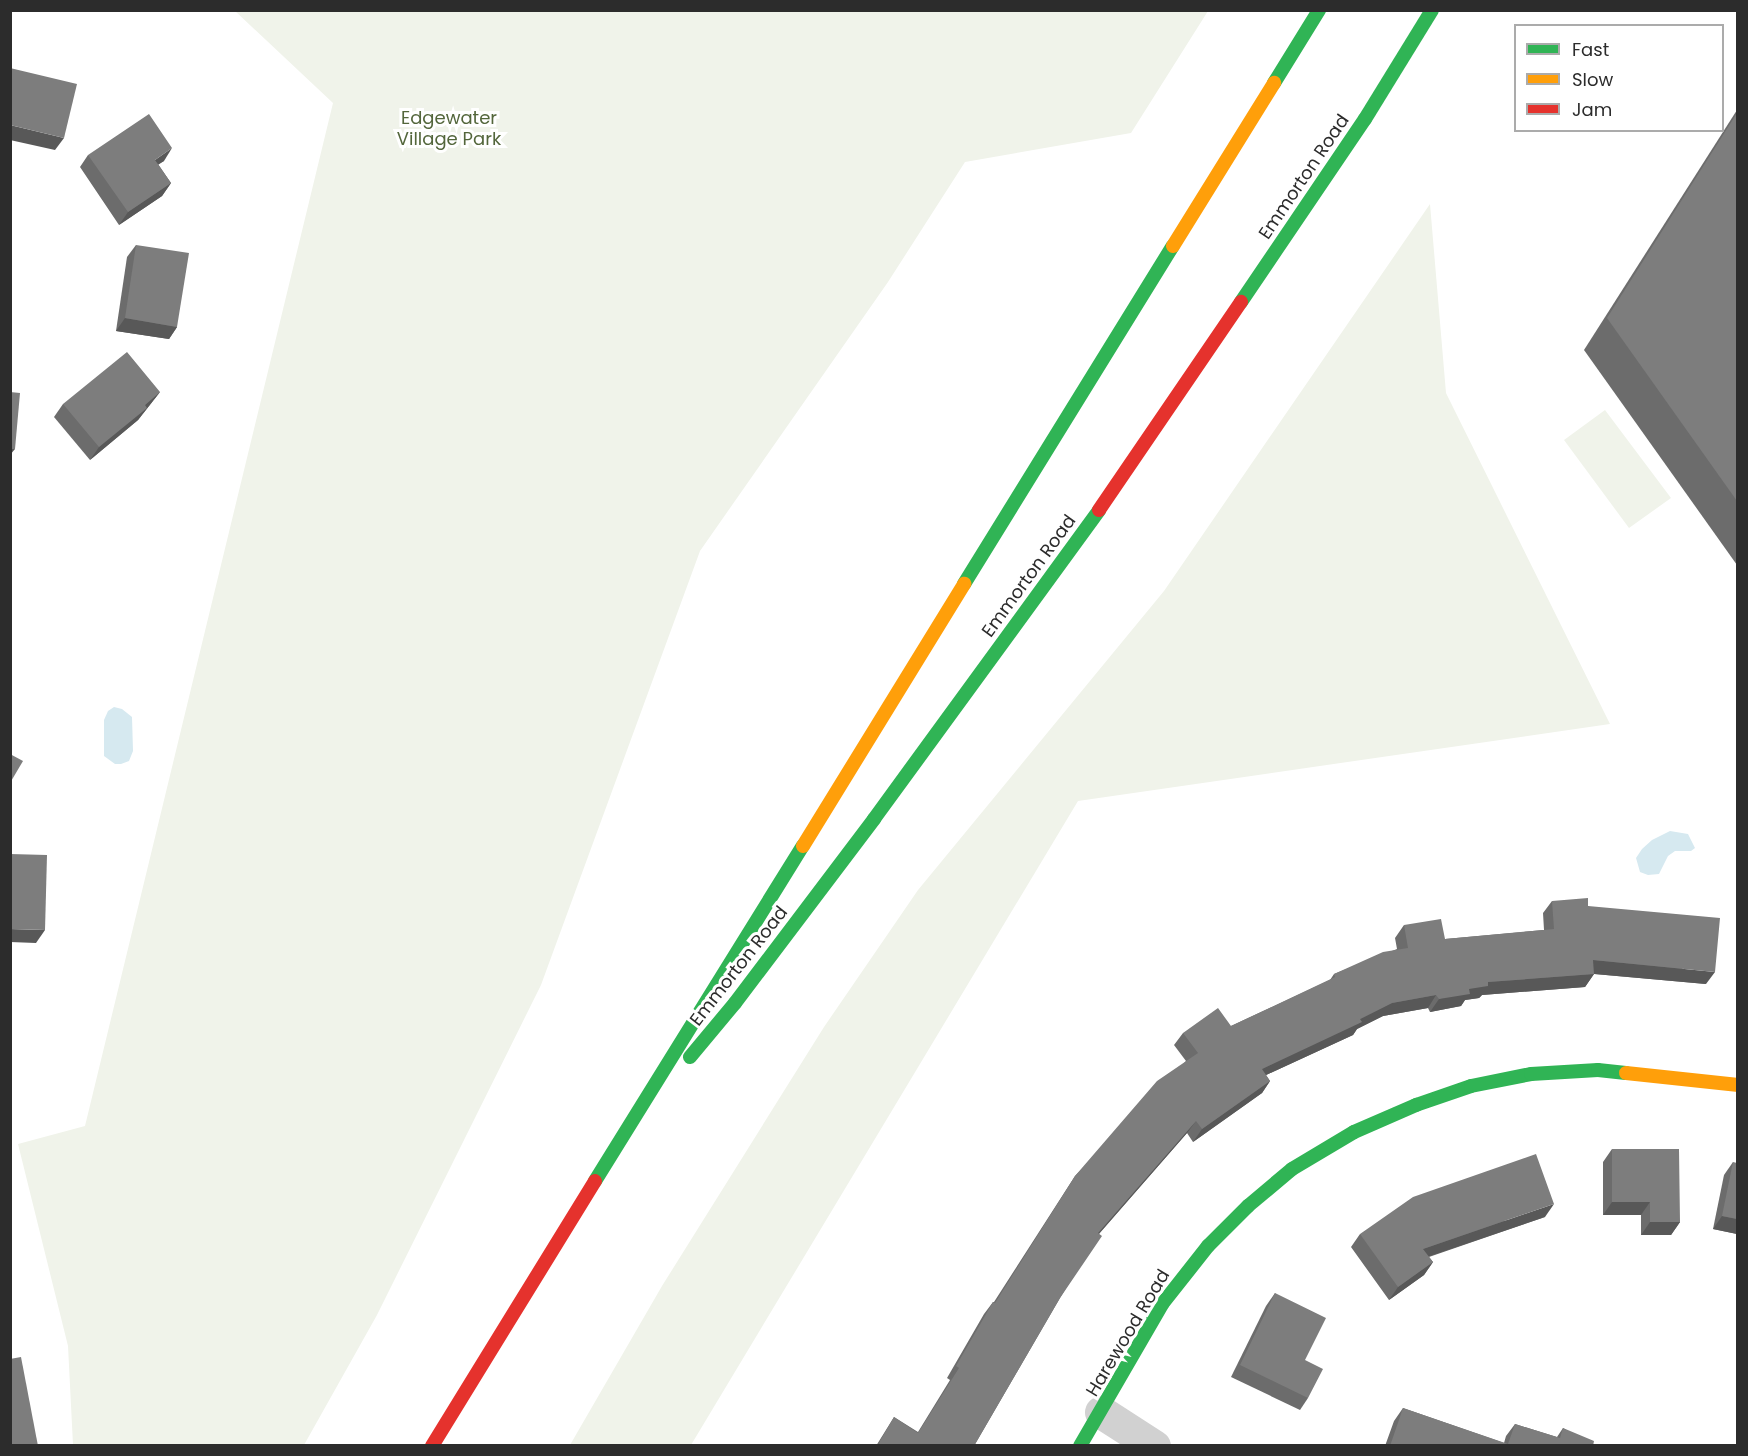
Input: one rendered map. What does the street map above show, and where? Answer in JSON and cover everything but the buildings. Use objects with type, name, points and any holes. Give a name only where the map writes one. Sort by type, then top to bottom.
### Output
[{"type":"main road","name":"Emmorton Road","points":[[432,1446],[620,1138],[1319,10]]},
{"type":"main road","name":"Emmorton Road","points":[[620,1138],[735,1003],[874,819],[1123,476],[1365,119],[1432,10]]},
{"type":"main road","name":"Harewood Road","points":[[1080,1446],[1163,1303],[1208,1246],[1248,1206],[1292,1169],[1354,1132],[1416,1105],[1470,1086],[1531,1074],[1598,1070],[1737,1086]]},
{"type":"street","points":[[1101,1412],[1154,1446]]},
{"type":"green space","name":"Edgewater Village Park","points":[[235,11],[1208,11],[1131,133],[965,162],[888,282],[700,551],[541,985],[377,1315],[304,1445],[73,1445],[68,1346],[18,1144],[85,1126],[333,103]]},
{"type":"green space","points":[[1430,204],[1446,393],[1610,724],[1078,801],[691,1445],[570,1445],[662,1286],[824,1027],[918,890],[1164,591]]},
{"type":"green space","points":[[1605,410],[1671,498],[1629,528],[1564,440]]},
{"type":"shaded area","points":[[114,707],[122,709],[132,717],[133,751],[129,761],[121,764],[115,764],[104,756],[104,720],[108,711]]},
{"type":"shaded area","points":[[1670,831],[1688,834],[1695,848],[1691,851],[1675,851],[1668,856],[1659,874],[1648,875],[1640,872],[1636,858],[1642,849],[1652,840]]},
{"type":"traffic: fast","points":[[1274,83],[1319,10]]},
{"type":"traffic: fast","points":[[1241,302],[1365,119],[1432,10]]},
{"type":"traffic: fast","points":[[964,584],[1173,246]]},
{"type":"traffic: fast","points":[[690,1057],[735,1003],[874,819],[1099,510]]},
{"type":"traffic: fast","points":[[595,1181],[803,846]]},
{"type":"traffic: fast","points":[[1080,1446],[1163,1303],[1208,1246],[1248,1206],[1292,1169],[1354,1132],[1416,1105],[1471,1086],[1531,1074],[1598,1070],[1626,1073]]},
{"type":"traffic: slow","points":[[1173,246],[1274,83]]},
{"type":"traffic: slow","points":[[803,846],[964,584]]},
{"type":"traffic: slow","points":[[1626,1073],[1738,1085]]},
{"type":"traffic: jam","points":[[1099,510],[1241,302]]},
{"type":"traffic: jam","points":[[432,1446],[595,1181]]}]
